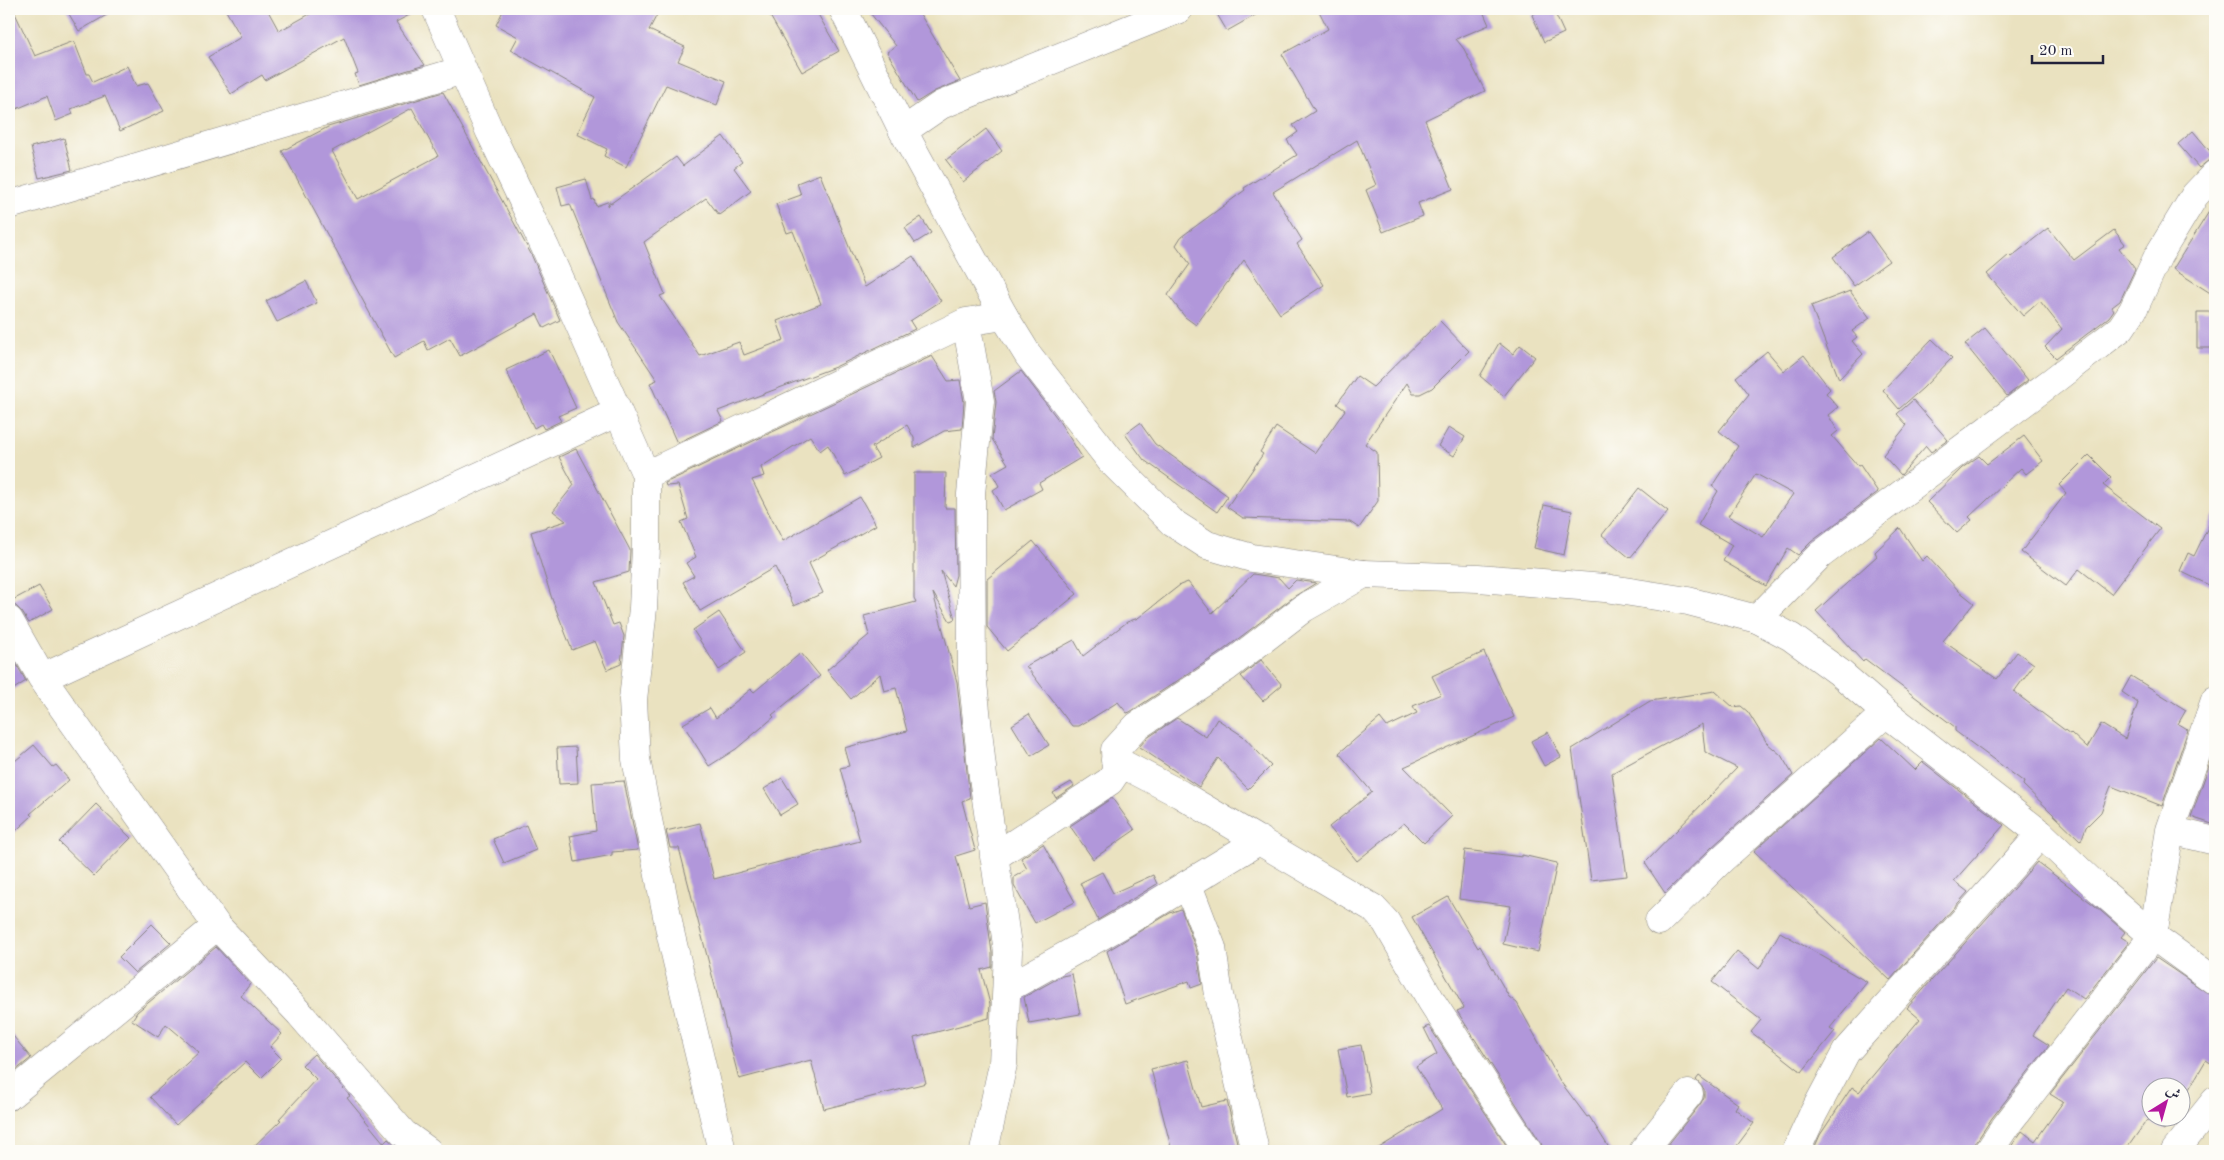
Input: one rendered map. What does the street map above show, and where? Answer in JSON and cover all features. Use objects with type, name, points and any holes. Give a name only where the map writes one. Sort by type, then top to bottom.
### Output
[{"type":"street","points":[[436,9],[545,247],[646,475],[646,548],[643,608],[633,700],[636,759],[670,936],[722,1151]]},
{"type":"street","points":[[844,9],[903,131],[1004,316],[1028,355],[1110,461],[1174,523],[1207,545],[1252,558],[1364,574],[1478,578],[1605,588],[1688,601],[1757,619],[1791,637],[1839,672],[1886,713],[2041,834],[2099,889],[2154,936],[2215,981]]},
{"type":"street","points":[[903,131],[941,105],[1180,9]]},
{"type":"street","points":[[9,206],[463,70]]},
{"type":"street","points":[[1757,619],[1820,555],[2121,328],[2133,310],[2158,256],[2190,203],[2215,174]]},
{"type":"street","points":[[646,475],[966,322],[1004,316]]},
{"type":"street","points":[[966,322],[980,402],[971,494],[972,673],[994,856],[1008,952],[1008,988],[1003,1064],[984,1151]]},
{"type":"street","points":[[42,678],[618,412]]},
{"type":"street","points":[[994,856],[1110,781],[1116,772],[1114,753],[1117,747],[1137,726],[1227,667],[1304,608],[1364,574]]},
{"type":"street","points":[[9,620],[42,678],[217,926],[300,1014],[403,1133],[428,1151]]},
{"type":"street","points":[[1989,1151],[2154,936],[2170,830],[2215,700]]},
{"type":"street","points":[[1659,921],[1722,859],[1886,713]]},
{"type":"street","points":[[1115,760],[1180,794],[1260,840],[1372,908],[1386,922],[1437,1010],[1528,1151]]},
{"type":"street","points":[[2170,830],[2215,842]]},
{"type":"street","points":[[1796,1151],[1813,1114],[1846,1052],[2041,834]]},
{"type":"street","points":[[1008,988],[1188,885],[1260,840]]},
{"type":"street","points":[[1188,885],[1212,948],[1218,994],[1255,1151]]},
{"type":"street","points":[[9,1096],[217,926]]},
{"type":"street","points":[[1643,1151],[1690,1094]]},
{"type":"street","points":[[2175,1151],[2215,1101]]},
{"type":"building","points":[[9,9],[13,9],[35,56],[74,41],[87,74],[89,74],[93,82],[127,66],[136,86],[148,83],[164,111],[120,131],[105,96],[71,109],[73,114],[56,121],[47,96],[14,110],[9,98]]},
{"type":"building","points":[[66,9],[117,9],[79,31]]},
{"type":"building","points":[[225,9],[267,9],[279,31],[319,9],[421,9],[396,22],[425,65],[359,85],[355,74],[358,73],[344,37],[265,80],[262,75],[231,94],[208,57],[241,37]]},
{"type":"building","points":[[504,9],[660,9],[649,30],[685,47],[678,61],[726,81],[717,105],[666,85],[626,167],[604,156],[607,149],[577,134],[595,97],[511,50],[518,37],[496,25]]},
{"type":"building","points":[[766,9],[815,9],[839,51],[802,72]]},
{"type":"building","points":[[867,9],[917,9],[960,81],[935,91],[917,102],[887,52],[896,46]]},
{"type":"building","points":[[1214,9],[1266,9],[1227,31]]},
{"type":"building","points":[[1318,9],[1482,9],[1489,25],[1456,39],[1464,49],[1485,91],[1425,120],[1453,189],[1418,203],[1423,216],[1383,232],[1366,190],[1376,185],[1357,140],[1273,192],[1302,240],[1297,244],[1324,285],[1280,314],[1244,260],[1196,325],[1185,317],[1168,295],[1190,264],[1176,245],[1181,237],[1245,190],[1244,188],[1297,155],[1287,140],[1298,132],[1293,125],[1315,111],[1282,54],[1328,29]]},
{"type":"building","points":[[1542,9],[1553,9],[1564,33],[1544,42],[1532,15]]},
{"type":"building","points":[[443,92],[531,254],[560,320],[544,328],[537,314],[460,356],[450,338],[428,350],[424,341],[394,358],[282,151],[328,127]],"holes":[[[412,108],[438,156],[358,199],[332,151]]]},
{"type":"building","points":[[986,129],[1002,151],[963,182],[946,160]]},
{"type":"building","points":[[2193,131],[2214,156],[2199,168],[2178,144]]},
{"type":"building","points":[[723,136],[742,162],[734,168],[751,191],[719,215],[706,198],[644,242],[665,294],[660,296],[700,356],[739,342],[744,355],[784,340],[777,321],[821,304],[793,231],[787,233],[776,204],[801,195],[797,183],[820,174],[865,287],[913,256],[941,301],[910,321],[915,329],[835,367],[718,411],[723,421],[677,443],[650,383],[657,380],[618,322],[570,204],[562,206],[557,187],[586,179],[592,200],[594,199],[596,206],[610,201],[607,206],[676,157],[683,166]]},
{"type":"building","points":[[64,138],[72,170],[39,178],[31,147]]},
{"type":"building","points":[[2215,202],[2215,296],[2173,269]]},
{"type":"building","points":[[921,217],[931,233],[915,243],[905,228]]},
{"type":"building","points":[[2048,228],[2074,260],[2114,230],[2125,244],[2119,248],[2135,269],[2120,301],[2112,307],[2114,310],[2109,317],[2056,358],[2045,347],[2062,329],[2040,301],[2023,316],[1987,274],[2009,255],[2011,257]]},
{"type":"building","points":[[1868,232],[1889,261],[1854,286],[1833,257]]},
{"type":"building","points":[[306,281],[317,303],[277,322],[266,301]]},
{"type":"building","points":[[1850,291],[1870,318],[1852,331],[1857,337],[1852,341],[1863,354],[1839,379],[1811,306]]},
{"type":"building","points":[[2197,312],[2215,312],[2215,348],[2197,348]]},
{"type":"building","points":[[1440,321],[1469,351],[1432,388],[1420,394],[1413,394],[1407,383],[1365,444],[1377,452],[1378,501],[1359,528],[1350,522],[1243,518],[1227,507],[1263,454],[1260,452],[1276,427],[1315,453],[1345,410],[1337,404],[1357,376],[1373,387]]},
{"type":"building","points":[[1985,328],[2028,380],[2007,396],[1965,344]]},
{"type":"building","points":[[1932,339],[1952,358],[1923,388],[1899,409],[1883,390]]},
{"type":"building","points":[[1499,343],[1513,354],[1520,345],[1535,357],[1504,396],[1480,376]]},
{"type":"building","points":[[549,350],[576,408],[558,416],[561,421],[544,429],[541,424],[534,428],[506,370]]},
{"type":"building","points":[[1767,351],[1784,371],[1804,355],[1830,389],[1826,393],[1838,407],[1828,415],[1838,431],[1832,436],[1858,466],[1860,465],[1878,492],[1811,542],[1798,555],[1788,548],[1766,586],[1723,561],[1732,545],[1698,525],[1718,491],[1712,486],[1738,446],[1719,431],[1749,394],[1736,377]],"holes":[[[1756,474],[1793,494],[1763,537],[1728,516]]]},
{"type":"building","points":[[932,356],[948,381],[960,380],[964,402],[962,429],[944,431],[914,448],[914,438],[907,425],[872,447],[879,458],[845,476],[828,445],[820,451],[810,436],[761,467],[764,476],[752,480],[783,541],[860,497],[876,525],[809,563],[823,593],[794,606],[775,567],[700,611],[683,582],[694,576],[686,563],[696,557],[681,522],[688,519],[678,485],[666,486],[665,483]]},
{"type":"building","points":[[1021,371],[1057,418],[1082,457],[1039,483],[1042,489],[1004,510],[993,490],[999,486],[992,473],[1008,464],[992,439],[996,402],[994,391]]},
{"type":"building","points":[[1913,400],[1948,440],[1931,452],[1926,446],[1901,475],[1883,455],[1907,425],[1897,414]]},
{"type":"building","points":[[1140,423],[1155,444],[1228,496],[1217,512],[1144,460],[1125,434]]},
{"type":"building","points":[[1449,427],[1465,437],[1454,456],[1438,446]]},
{"type":"building","points":[[2024,436],[2043,461],[2026,474],[2021,468],[1969,517],[1972,520],[1957,533],[1927,502],[1962,468],[1979,456],[1987,464]]},
{"type":"building","points":[[576,449],[630,550],[629,572],[596,582],[613,625],[619,623],[624,636],[621,664],[607,670],[595,641],[572,650],[552,599],[531,532],[566,521],[553,511],[574,485],[559,457]]},
{"type":"building","points":[[2089,455],[2111,477],[2103,485],[2160,529],[2111,594],[2079,569],[2066,586],[2021,552],[2066,493],[2059,485]]},
{"type":"building","points":[[914,473],[946,473],[945,508],[955,508],[956,575],[953,586],[941,571],[955,619],[950,621],[933,593],[957,682],[970,798],[962,801],[975,850],[956,856],[969,906],[985,902],[992,967],[981,970],[990,1004],[989,1018],[914,1038],[926,1083],[824,1109],[811,1060],[739,1079],[679,848],[670,848],[666,831],[700,823],[714,879],[860,841],[840,768],[849,766],[844,748],[907,731],[896,688],[884,691],[880,674],[851,699],[827,670],[869,635],[864,616],[916,602],[914,598]]},
{"type":"building","points":[[1639,488],[1668,511],[1630,558],[1602,535]]},
{"type":"building","points":[[1544,505],[1572,511],[1564,555],[1534,548]]},
{"type":"building","points":[[2215,513],[2215,588],[2180,571],[2188,553],[2194,556]]},
{"type":"building","points":[[1900,528],[1922,561],[1927,556],[1959,591],[1974,603],[1943,641],[1997,679],[2017,652],[2034,664],[2014,692],[2071,733],[2087,748],[2101,724],[2125,739],[2138,703],[2122,692],[2131,676],[2186,710],[2178,724],[2188,730],[2162,806],[2111,786],[2101,812],[2086,827],[2081,841],[2023,785],[2024,782],[1955,731],[1955,727],[1865,659],[1863,662],[1816,611],[1877,556],[1875,552]]},
{"type":"building","points":[[1033,541],[1077,594],[1007,651],[987,627],[987,579]]},
{"type":"building","points":[[1253,574],[1279,578],[1288,588],[1296,580],[1316,583],[1295,596],[1218,654],[1130,712],[1127,713],[1118,702],[1079,726],[1072,726],[1026,666],[1074,640],[1083,656],[1127,622],[1138,618],[1180,585],[1188,582],[1212,613]]},
{"type":"building","points":[[39,586],[53,609],[29,623],[22,612],[16,606],[9,604],[9,602]]},
{"type":"building","points":[[719,612],[746,652],[719,670],[693,630]]},
{"type":"building","points":[[9,651],[26,681],[9,692]]},
{"type":"building","points":[[1484,652],[1514,717],[1404,767],[1452,816],[1424,843],[1404,823],[1357,861],[1329,827],[1372,792],[1339,753],[1380,718],[1387,727],[1417,713],[1413,706],[1441,694],[1432,676]]},
{"type":"building","points":[[801,653],[820,676],[772,715],[774,717],[736,749],[709,766],[683,724],[710,708],[716,718],[751,689],[754,692]]},
{"type":"building","points":[[1261,660],[1282,685],[1263,701],[1241,676]]},
{"type":"building","points":[[1715,691],[1733,707],[1741,706],[1748,712],[1767,743],[1781,755],[1793,775],[1712,847],[1665,893],[1645,863],[1737,768],[1705,752],[1702,724],[1612,773],[1627,876],[1591,880],[1572,749],[1650,701]]},
{"type":"building","points":[[1029,714],[1049,745],[1031,756],[1012,725]]},
{"type":"building","points":[[1177,718],[1206,737],[1217,719],[1243,736],[1271,766],[1248,789],[1218,758],[1199,787],[1139,747],[1147,738]]},
{"type":"building","points":[[1548,732],[1561,757],[1544,766],[1531,741]]},
{"type":"building","points":[[1881,738],[1915,770],[1923,762],[2004,825],[1954,881],[1968,892],[1890,980],[1754,851]]},
{"type":"building","points":[[34,745],[53,767],[56,765],[69,780],[30,814],[32,816],[9,837],[9,766]]},
{"type":"building","points":[[576,747],[578,783],[559,784],[557,748]]},
{"type":"building","points":[[2212,757],[2215,758],[2215,825],[2191,817]]},
{"type":"building","points":[[782,778],[798,804],[780,815],[764,789]]},
{"type":"building","points":[[624,781],[638,850],[612,852],[612,855],[575,862],[570,836],[596,831],[592,783]]},
{"type":"building","points":[[1071,782],[1074,786],[1056,798],[1053,793]]},
{"type":"building","points":[[1112,798],[1135,830],[1093,859],[1070,826]]},
{"type":"building","points":[[96,804],[131,838],[94,876],[59,842]]},
{"type":"building","points":[[526,825],[536,850],[504,863],[493,839]]},
{"type":"building","points":[[1043,844],[1075,902],[1035,923],[1014,886],[1014,877],[1027,869],[1021,858]]},
{"type":"building","points":[[1465,850],[1522,857],[1522,855],[1557,863],[1538,952],[1503,944],[1511,906],[1459,899]]},
{"type":"building","points":[[2037,862],[2094,905],[2125,932],[2121,937],[2129,942],[2084,999],[2066,987],[2033,1035],[2049,1045],[1992,1118],[1976,1142],[1974,1151],[1813,1151],[1820,1135],[1852,1087],[1859,1092],[1920,1019],[1907,1008]]},
{"type":"building","points":[[1102,872],[1113,893],[1153,875],[1157,884],[1098,920],[1080,883]]},
{"type":"building","points":[[1448,897],[1478,948],[1480,946],[1509,997],[1517,1003],[1560,1081],[1587,1117],[1589,1116],[1611,1151],[1543,1151],[1541,1143],[1457,1011],[1464,1008],[1412,917]]},
{"type":"building","points":[[1181,909],[1197,952],[1202,984],[1191,988],[1189,981],[1125,1004],[1107,951],[1170,913]]},
{"type":"building","points":[[152,924],[171,943],[135,973],[119,957]]},
{"type":"building","points":[[1780,932],[1867,982],[1830,1028],[1835,1031],[1802,1072],[1751,1032],[1761,1020],[1712,982],[1737,951],[1759,969]]},
{"type":"building","points":[[216,947],[250,984],[241,996],[282,1034],[270,1047],[281,1058],[261,1078],[245,1062],[176,1125],[150,1097],[199,1052],[166,1024],[158,1037],[132,1020],[137,1012]]},
{"type":"building","points":[[2156,958],[2215,998],[2215,1066],[2206,1060],[2192,1084],[2192,1078],[2142,1078],[2142,1127],[2125,1151],[2008,1151],[2022,1131],[2035,1141],[2063,1102],[2050,1094]]},
{"type":"building","points":[[1072,974],[1080,1014],[1029,1023],[1024,997],[1062,976]]},
{"type":"building","points":[[1429,1026],[1510,1151],[1374,1151],[1442,1109],[1416,1067],[1437,1054],[1424,1028]]},
{"type":"building","points":[[9,1031],[31,1058],[9,1076]]},
{"type":"building","points":[[1361,1045],[1370,1093],[1347,1097],[1338,1049]]},
{"type":"building","points":[[314,1054],[350,1096],[347,1098],[384,1143],[388,1139],[402,1151],[249,1151],[281,1120],[279,1119],[316,1079],[302,1065]]},
{"type":"building","points":[[1188,1060],[1201,1107],[1227,1101],[1239,1151],[1172,1151],[1151,1069]]},
{"type":"building","points":[[1699,1076],[1738,1104],[1735,1109],[1754,1123],[1733,1151],[1663,1151],[1704,1097],[1704,1089],[1696,1080]]}]
